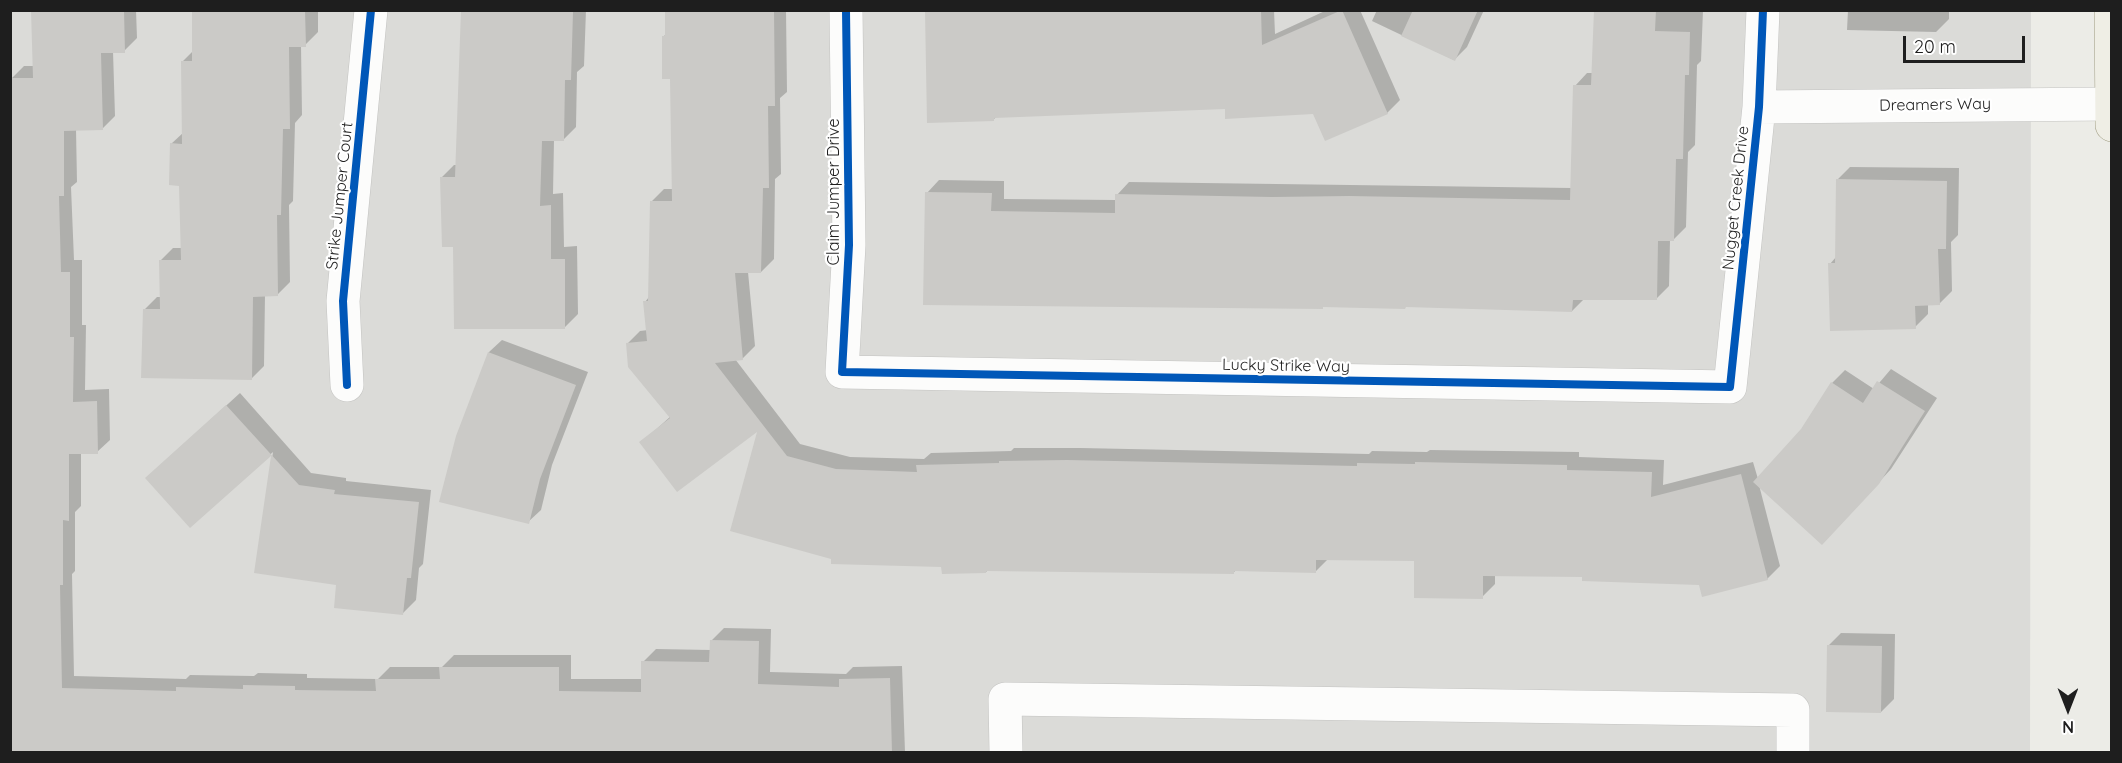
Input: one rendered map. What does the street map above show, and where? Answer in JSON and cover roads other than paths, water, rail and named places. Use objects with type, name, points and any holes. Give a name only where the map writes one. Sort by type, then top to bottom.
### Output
[{"type":"main road","points":[[2111,10],[2112,126]]},
{"type":"street","name":"Strike Jumper Court","points":[[346,385],[343,301],[371,10]]},
{"type":"street","name":"Claim Jumper Drive","points":[[842,372],[849,245],[846,10]]},
{"type":"street","name":"Nugget Creek Drive","points":[[1730,387],[1759,107],[1763,10]]},
{"type":"street","name":"Dreamers Way","points":[[1759,107],[2111,104]]},
{"type":"street","name":"Lucky Strike Way","points":[[842,372],[1730,387]]},
{"type":"street","points":[[1006,753],[1005,699],[1793,710],[1793,753]]}]
